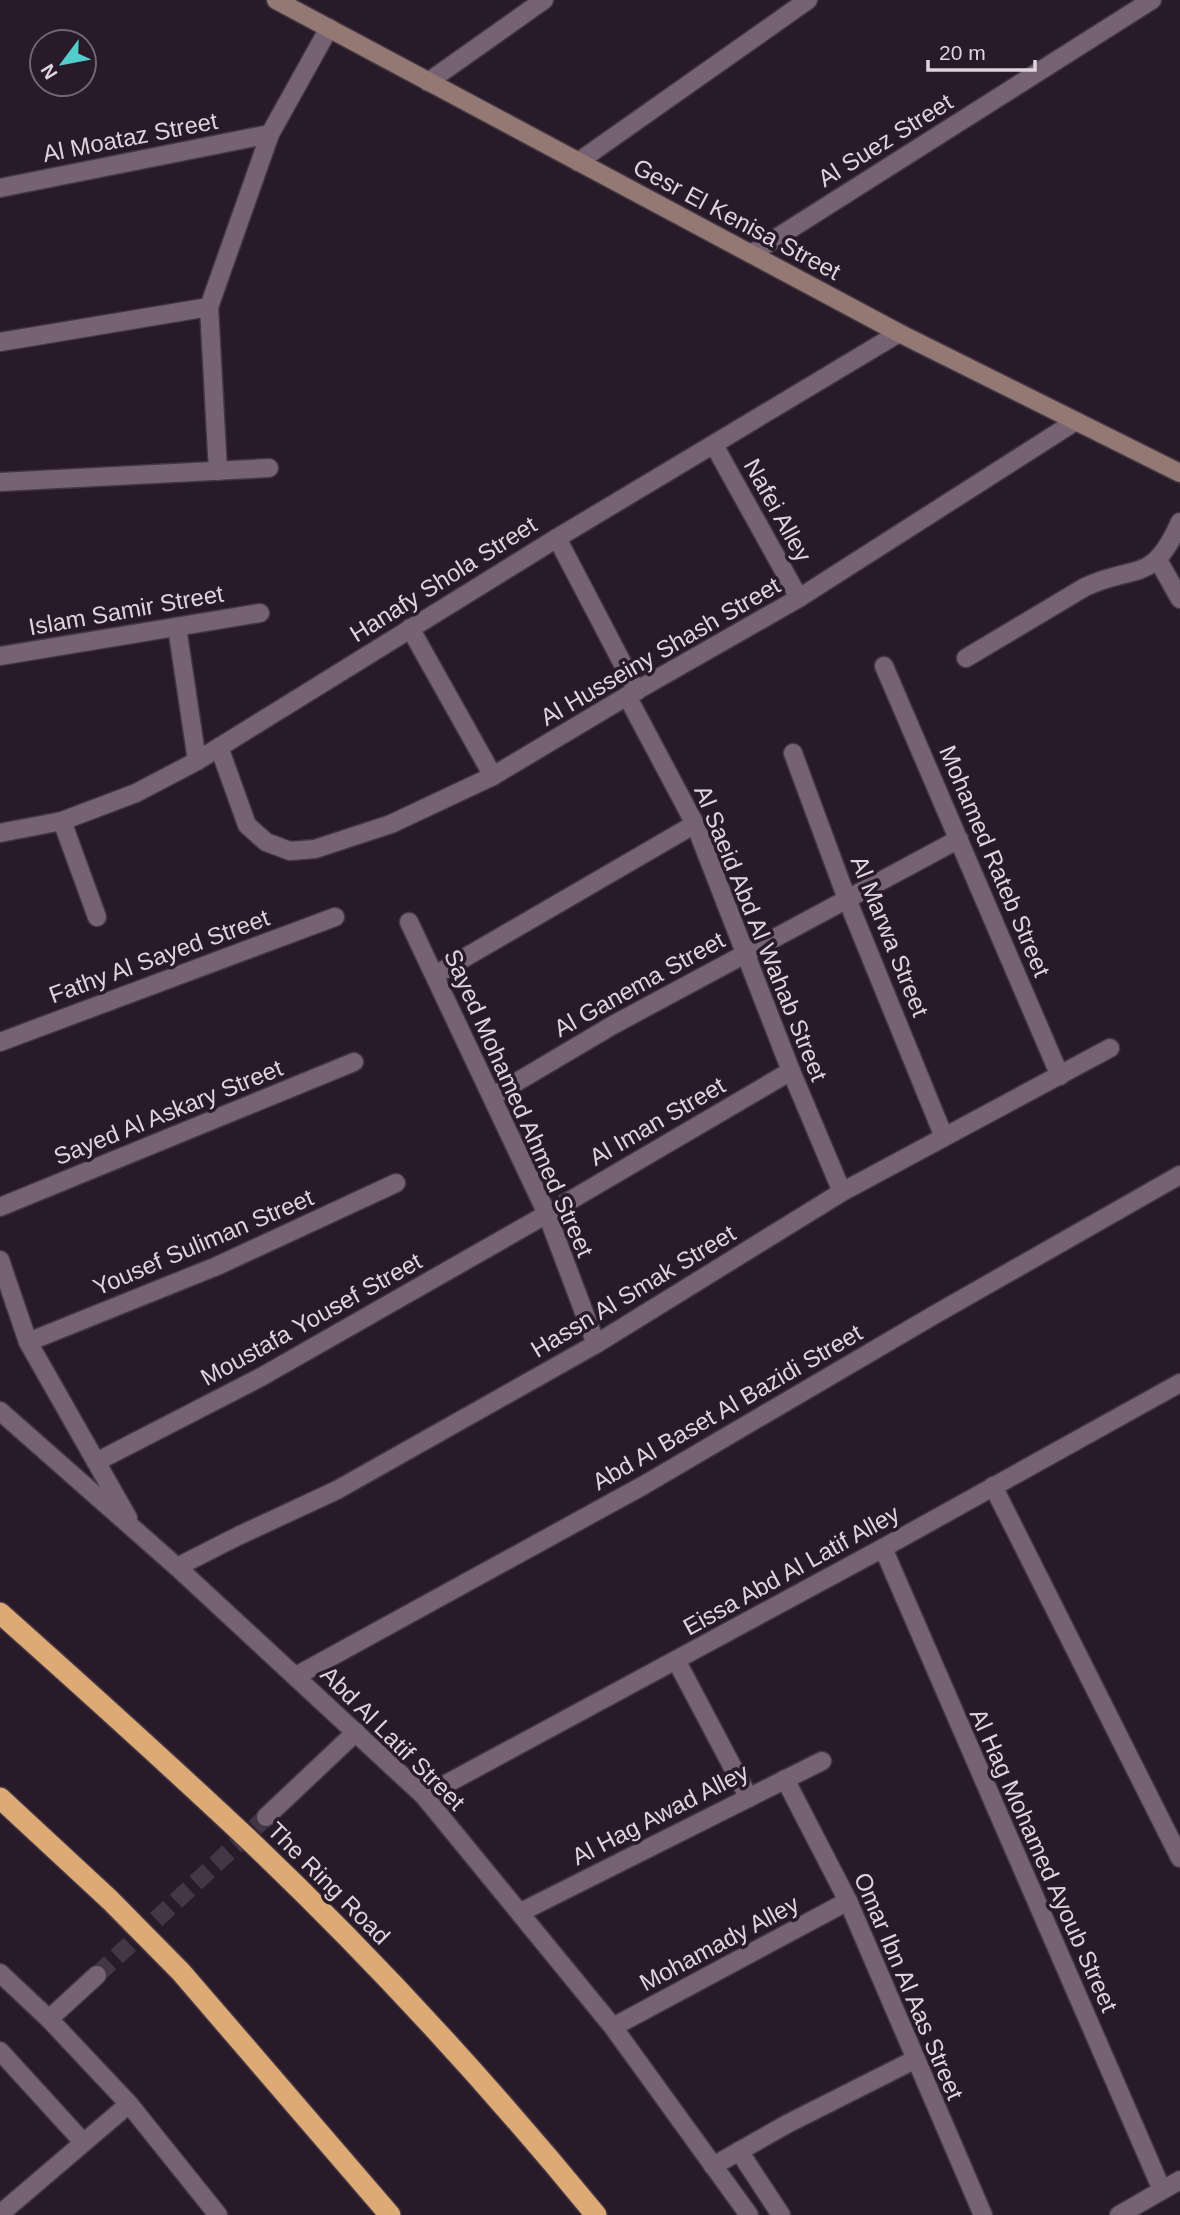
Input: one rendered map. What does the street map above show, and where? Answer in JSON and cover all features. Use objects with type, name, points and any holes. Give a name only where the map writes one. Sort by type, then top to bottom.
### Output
[{"type":"highway","name":"The Ring Road","points":[[0,1613],[248,1840],[359,1950],[466,2063],[596,2215]]},
{"type":"highway","points":[[0,1798],[110,1900],[181,1972],[390,2215]]},
{"type":"main road","name":"Gesr El Kenisa Street","points":[[276,0],[899,333],[1180,473]]},
{"type":"street","points":[[428,82],[544,0]]},
{"type":"street","points":[[578,162],[808,0]]},
{"type":"street","name":"Al Suez Street","points":[[751,254],[1152,0]]},
{"type":"street","points":[[218,471],[209,307],[270,134],[329,28]]},
{"type":"street","name":"Al Moataz Street","points":[[0,188],[270,134]]},
{"type":"street","points":[[0,342],[209,307]]},
{"type":"street","name":"Hanafy Shola Street","points":[[0,833],[62,821],[136,793],[197,761],[557,538],[899,333]]},
{"type":"street","name":"Al Husseiny Shash Street","points":[[219,747],[247,825],[266,842],[289,851],[315,849],[391,824],[494,776],[799,598],[1076,421]]},
{"type":"street","name":"Nafei Alley","points":[[714,445],[799,598]]},
{"type":"street","points":[[0,482],[269,468]]},
{"type":"street","points":[[966,658],[1085,587],[1100,580],[1131,574],[1158,561],[1180,522]]},
{"type":"street","name":"Al Saeid Abd Al Wahab Street","points":[[557,538],[695,824],[791,1071],[842,1192]]},
{"type":"street","points":[[1158,561],[1180,599]]},
{"type":"street","name":"Islam Samir Street","points":[[0,656],[260,612]]},
{"type":"street","points":[[177,627],[197,761]]},
{"type":"street","points":[[410,628],[494,776]]},
{"type":"street","name":"Mohamed Rateb Street","points":[[884,666],[1060,1076]]},
{"type":"street","name":"Al Marwa Street","points":[[793,753],[847,899],[944,1137]]},
{"type":"street","points":[[62,821],[97,917]]},
{"type":"street","points":[[435,975],[695,824]]},
{"type":"street","name":"Al Ganema Street","points":[[494,1096],[613,1025],[959,839]]},
{"type":"street","name":"Fathy Al Sayed Street","points":[[0,1042],[335,917]]},
{"type":"street","name":"Sayed Mohamed Ahmed Street","points":[[409,922],[494,1096],[547,1214],[596,1344]]},
{"type":"street","name":"Hassn Al Smak Street","points":[[177,1567],[337,1490],[596,1344],[842,1192],[1110,1048]]},
{"type":"street","name":"Sayed Al Askary Street","points":[[0,1207],[354,1062]]},
{"type":"street","name":"Al Iman Street","points":[[547,1214],[791,1071]]},
{"type":"street","name":"Abd Al Baset Al Bazidi Street","points":[[296,1676],[645,1485],[933,1315],[1180,1175]]},
{"type":"street","name":"Yousef Suliman Street","points":[[28,1342],[217,1266],[396,1183]]},
{"type":"street","name":"Moustafa Yousef Street","points":[[96,1462],[261,1377],[547,1214]]},
{"type":"street","points":[[0,1260],[28,1342],[135,1531]]},
{"type":"street","name":"Eissa Abd Al Latif Alley","points":[[424,1796],[883,1548],[1180,1382]]},
{"type":"street","name":"Abd Al Latif Street","points":[[0,1411],[177,1567],[424,1796],[613,2027],[750,2215]]},
{"type":"street","points":[[993,1486],[1180,1858]]},
{"type":"street","name":"Al Hag Mohamed Ayoub Street","points":[[883,1548],[1162,2190]]},
{"type":"street","points":[[676,1660],[749,1798]]},
{"type":"street","points":[[266,1817],[356,1732]]},
{"type":"street","name":"Al Hag Awad Alley","points":[[521,1912],[822,1760]]},
{"type":"street","name":"Omar Ibn Al Aas Street","points":[[785,1779],[848,1901],[914,2060],[983,2215]]},
{"type":"street","name":"Mohamady Alley","points":[[613,2027],[848,1901]]},
{"type":"street","points":[[0,1973],[49,2019],[129,2104],[218,2215]]},
{"type":"street","points":[[49,2019],[97,1975]]},
{"type":"street","points":[[0,2051],[83,2143]]},
{"type":"street","points":[[713,2166],[914,2060]]},
{"type":"street","points":[[0,2214],[129,2104]]},
{"type":"street","points":[[739,2151],[781,2215]]},
{"type":"street","points":[[1119,2215],[1180,2180]]},
{"type":"tunnel","points":[[97,1975],[266,1817]]}]
